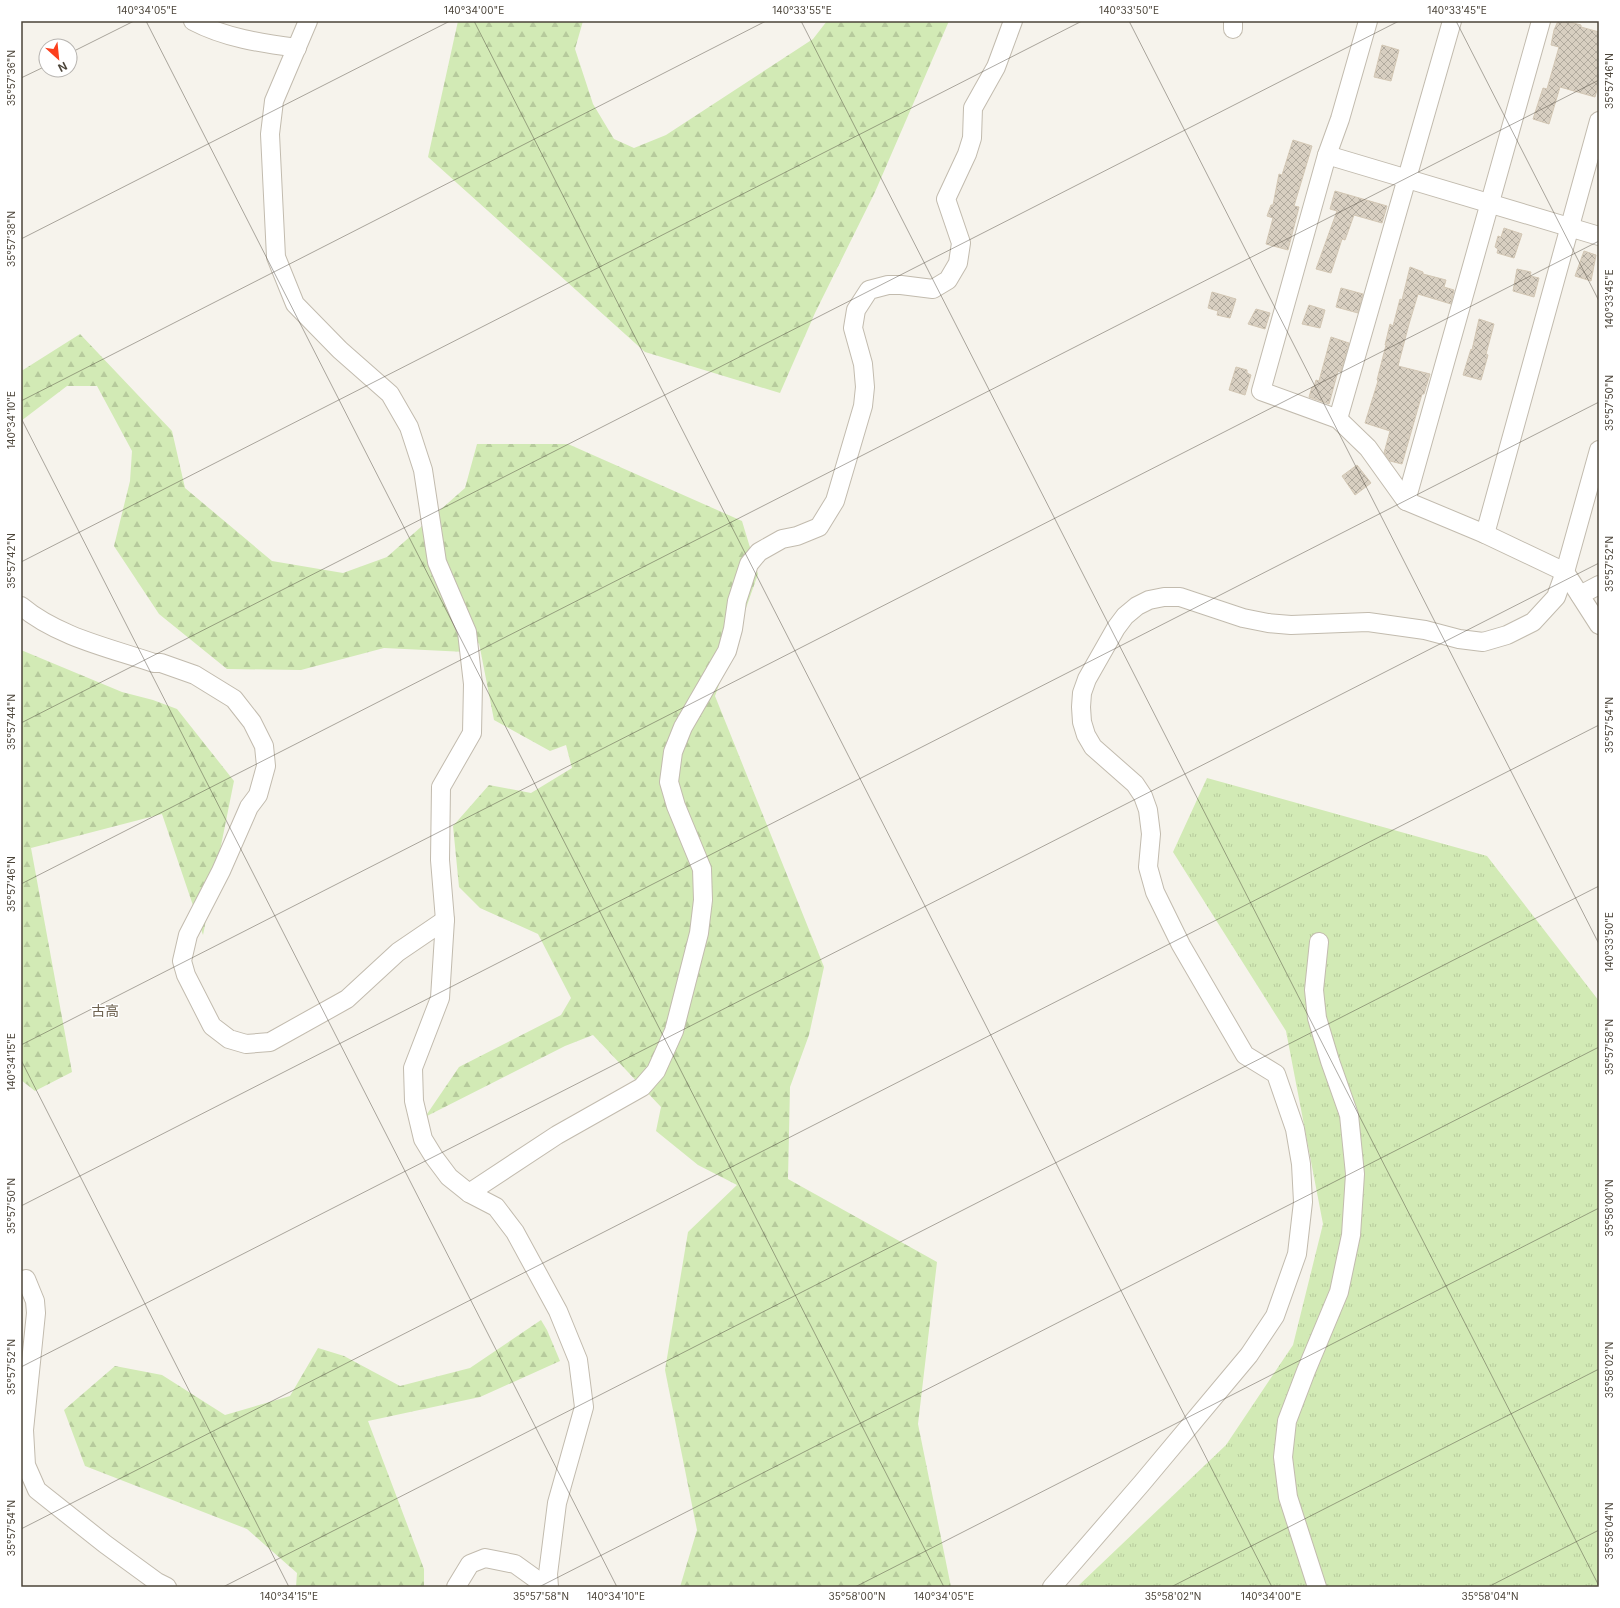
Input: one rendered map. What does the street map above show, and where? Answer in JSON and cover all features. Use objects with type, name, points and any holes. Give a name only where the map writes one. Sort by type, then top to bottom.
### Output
[{"type":"street","points":[[193,21],[226,35],[260,43],[297,48]]},
{"type":"street","points":[[308,21],[274,101],[270,134],[276,257],[295,304],[340,350],[390,394],[409,427],[423,470],[437,562],[468,632],[473,684],[472,733],[441,787],[440,860],[445,920],[440,998],[413,1068],[414,1101],[423,1139],[449,1177],[469,1193],[496,1207],[515,1232],[558,1311],[578,1360],[584,1406],[557,1503],[548,1574],[548,1587]]},
{"type":"street","points":[[469,1193],[557,1135],[642,1086],[656,1071],[674,1031],[699,933],[703,900],[702,869],[676,806],[669,782],[673,752],[683,727],[726,651],[734,629],[737,601],[749,564],[759,552],[782,539],[797,536],[819,527],[835,501],[863,406],[865,387],[863,364],[853,328],[856,310],[869,290],[888,285],[932,289],[948,280],[958,263],[961,243],[946,199],[967,154],[972,138],[973,108],[996,67],[1013,21]]},
{"type":"street","points":[[1368,21],[1340,119],[1327,155],[1261,391],[1338,419],[1368,448],[1406,500],[1485,534],[1565,572],[1599,625]]},
{"type":"street","points":[[1338,419],[1452,21]]},
{"type":"street","points":[[1406,500],[1491,204],[1541,21]]},
{"type":"street","points":[[1485,534],[1599,120]]},
{"type":"street","points":[[1327,155],[1599,236]]},
{"type":"street","points":[[1052,1587],[1142,1483],[1249,1355],[1275,1316],[1297,1254],[1303,1202],[1302,1164],[1295,1129],[1276,1074],[1245,1055],[1181,945],[1155,892],[1148,867],[1151,834],[1148,810],[1144,796],[1135,784],[1093,747],[1086,735],[1082,722],[1081,707],[1082,693],[1087,679],[1116,628],[1125,616],[1137,606],[1149,600],[1164,597],[1180,597],[1243,618],[1268,623],[1290,625],[1368,622],[1425,630],[1459,639],[1483,642],[1507,635],[1533,622],[1556,597],[1595,478],[1599,450]]},
{"type":"street","points":[[1580,595],[1599,586]]},
{"type":"street","points":[[21,606],[30,613],[68,633],[154,663],[161,662],[195,674],[234,699],[252,722],[264,746],[266,766],[258,794],[249,807],[221,870],[188,934],[182,961],[186,975],[212,1026],[228,1038],[246,1044],[270,1042],[347,1000],[398,952],[445,920]]},
{"type":"street","points":[[1317,1587],[1288,1497],[1283,1457],[1287,1421],[1339,1292],[1351,1236],[1355,1174],[1349,1115],[1317,1018],[1314,990],[1319,942]]},
{"type":"street","points":[[21,1281],[26,1279],[35,1301],[36,1313],[24,1430],[26,1466],[36,1490],[157,1582],[167,1587]]},
{"type":"street","points":[[456,1587],[470,1564],[485,1558],[515,1564],[548,1587]]},
{"type":"green space","points":[[458,21],[583,21],[575,49],[593,104],[614,139],[634,148],[666,135],[813,39],[827,21],[949,21],[875,192],[815,313],[780,393],[645,352],[428,157]]},
{"type":"green space","points":[[80,334],[172,431],[185,488],[272,561],[343,573],[387,557],[465,488],[477,444],[568,444],[742,521],[758,574],[715,696],[824,967],[809,1035],[790,1087],[788,1179],[937,1262],[918,1424],[951,1587],[680,1587],[697,1530],[665,1370],[688,1232],[737,1185],[698,1165],[656,1131],[661,1107],[593,1035],[565,1046],[425,1117],[459,1067],[561,1015],[571,998],[538,934],[480,908],[459,887],[453,826],[489,785],[531,793],[572,768],[566,745],[550,751],[494,720],[479,643],[466,652],[384,648],[301,670],[227,669],[159,614],[114,546],[130,481],[132,451],[97,386],[67,386],[21,421],[21,370]]},
{"type":"green space","points":[[21,650],[122,692],[153,700],[177,709],[234,781],[203,935],[162,814],[31,848],[72,1072],[35,1091],[21,1080]]},
{"type":"green space","points":[[1207,778],[1487,856],[1599,1001],[1599,1587],[1077,1587],[1226,1445],[1293,1345],[1323,1224],[1286,1031],[1173,852]]},
{"type":"green space","points":[[541,1320],[547,1330],[560,1361],[480,1397],[368,1421],[424,1569],[424,1587],[296,1587],[297,1573],[247,1529],[85,1466],[64,1410],[115,1366],[162,1375],[225,1415],[290,1396],[318,1348],[344,1356],[400,1386],[470,1368]]},
{"type":"building","points":[[1558,21],[1566,21],[1581,25],[1581,27],[1599,32],[1599,83],[1595,97],[1560,87],[1549,124],[1533,119],[1543,88],[1547,89],[1559,47],[1551,45],[1554,30]]},
{"type":"building","points":[[1382,45],[1399,50],[1391,81],[1374,77]]},
{"type":"building","points":[[1293,140],[1312,146],[1294,206],[1299,207],[1288,250],[1266,244],[1273,218],[1267,216],[1271,205],[1273,205],[1279,174],[1282,175]]},
{"type":"building","points":[[1335,191],[1387,206],[1382,223],[1354,215],[1345,240],[1342,239],[1331,273],[1316,269],[1337,211],[1330,209]]},
{"type":"building","points":[[1504,228],[1522,234],[1514,258],[1497,253],[1498,249],[1495,247],[1498,236],[1501,237]]},
{"type":"building","points":[[1584,251],[1596,255],[1591,281],[1575,276]]},
{"type":"building","points":[[1410,267],[1423,272],[1423,274],[1446,280],[1444,287],[1454,290],[1451,304],[1418,294],[1409,324],[1398,366],[1430,374],[1424,394],[1422,394],[1402,464],[1390,461],[1384,453],[1390,431],[1365,423],[1378,381],[1390,324],[1393,326],[1400,299],[1402,300]]},
{"type":"building","points":[[1517,269],[1531,272],[1530,276],[1539,278],[1534,297],[1513,291]]},
{"type":"building","points":[[1341,288],[1363,294],[1358,313],[1336,307]]},
{"type":"building","points":[[1212,292],[1236,299],[1230,318],[1217,315],[1218,311],[1208,308]]},
{"type":"building","points":[[1309,305],[1325,310],[1320,328],[1302,324]]},
{"type":"building","points":[[1256,309],[1270,313],[1265,329],[1248,324]]},
{"type":"building","points":[[1479,319],[1494,324],[1481,380],[1463,375],[1471,349],[1472,350]]},
{"type":"building","points":[[1331,337],[1349,343],[1341,372],[1338,371],[1329,404],[1309,397],[1316,380],[1319,381]]},
{"type":"building","points":[[1236,367],[1247,370],[1247,373],[1251,375],[1245,395],[1229,390]]},
{"type":"building","points":[[1357,465],[1371,483],[1355,495],[1342,476]]},
{"type":"district","name":"古高","points":[[105,1011]]}]
